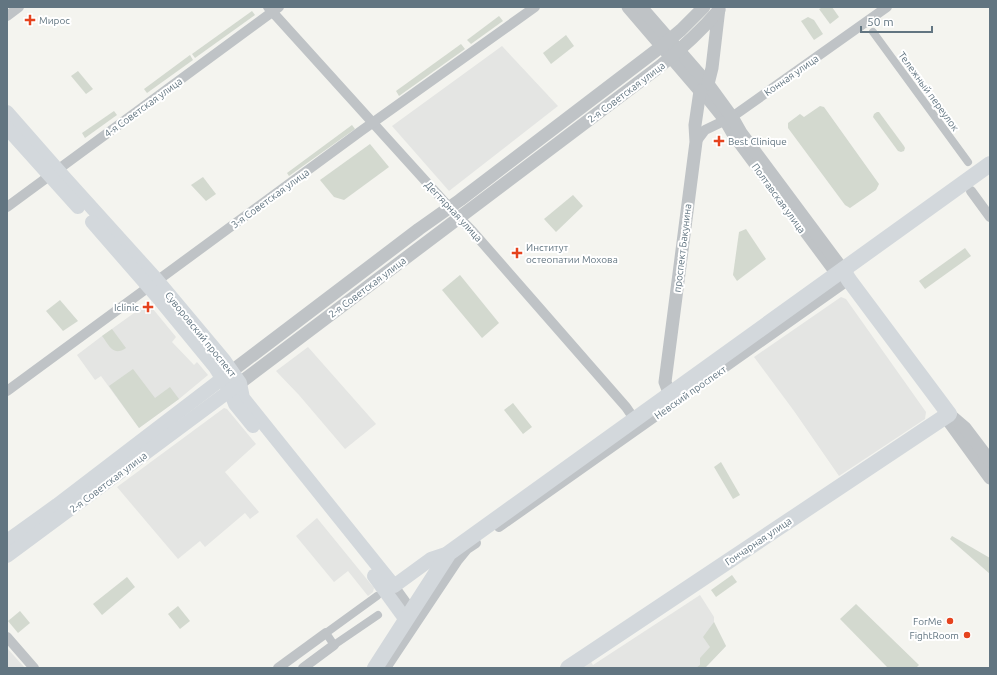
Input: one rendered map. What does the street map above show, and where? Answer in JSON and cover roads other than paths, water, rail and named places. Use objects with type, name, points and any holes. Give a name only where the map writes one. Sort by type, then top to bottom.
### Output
[{"type":"main road","name":"Суворовский проспект","points":[[7,112],[53,172],[153,284],[227,374],[243,398],[394,586]]},
{"type":"main road","name":"Суворовский проспект","points":[[7,128],[53,172]]},
{"type":"main road","name":"Невский проспект","points":[[394,586],[431,558],[449,553],[636,420],[673,398],[842,275],[990,164]]},
{"type":"main road","name":"Невский проспект","points":[[842,275],[990,177]]},
{"type":"main road","name":"Полтавская улица","points":[[842,275],[947,415]]},
{"type":"main road","name":"2-я Советская улица","points":[[7,541],[227,374]]},
{"type":"main road","name":"Суворовский проспект","points":[[235,387],[235,404],[410,620]]},
{"type":"main road","name":"2-я Советская улица","points":[[7,556],[235,387]]},
{"type":"main road","name":"Гончарная улица","points":[[568,668],[947,415]]},
{"type":"main road","name":"Невский проспект","points":[[375,668],[410,620],[449,553]]},
{"type":"street","points":[[7,16],[20,7]]},
{"type":"street","name":"3-я Советская улица","points":[[7,391],[373,123],[535,7]]},
{"type":"street","points":[[628,7],[666,43]]},
{"type":"street","points":[[641,7],[666,43]]},
{"type":"street","name":"2-я Советская улица","points":[[227,374],[666,43],[704,7]]},
{"type":"street","name":"Конная улица","points":[[696,142],[705,130],[728,119],[887,7]]},
{"type":"street","name":"2-я Советская улица","points":[[235,387],[675,54],[706,25],[719,8]]},
{"type":"street","name":"проспект Бакунина","points":[[673,398],[665,382],[696,142],[695,125],[712,68],[719,8]]},
{"type":"street","name":"Дегтярная улица","points":[[273,9],[373,123],[449,207],[460,217],[636,420]]},
{"type":"street","name":"4-я Советская улица","points":[[7,207],[273,9]]},
{"type":"street","name":"Тележный переулок","points":[[873,32],[968,162]]},
{"type":"street","name":"Полтавская улица","points":[[666,43],[706,87],[728,119],[742,133],[842,275]]},
{"type":"street","points":[[971,191],[990,217]]},
{"type":"street","name":"Невский проспект","points":[[386,668],[410,620],[468,549],[673,398]]},
{"type":"street","name":"Полтавская улица","points":[[947,415],[965,428],[990,461]]},
{"type":"street","name":"Полтавская улица","points":[[947,415],[990,478]]},
{"type":"street","name":"Суворовский проспект","points":[[394,586],[410,620]]},
{"type":"street","points":[[278,668],[377,596]]},
{"type":"street","points":[[303,668],[378,614]]},
{"type":"street","points":[[326,633],[334,646]]},
{"type":"street","points":[[7,637],[34,668]]},
{"type":"place","name":"Мирос","points":[[30,20]]},
{"type":"place","name":"Best Clinique","points":[[719,141]]},
{"type":"place","name":"Институт остеопатии Мохова","points":[[517,253]]},
{"type":"place","name":"Iclinic","points":[[148,307]]},
{"type":"place","name":"ForMe","points":[[950,621]]},
{"type":"place","name":"FightRoom","points":[[967,635]]}]
